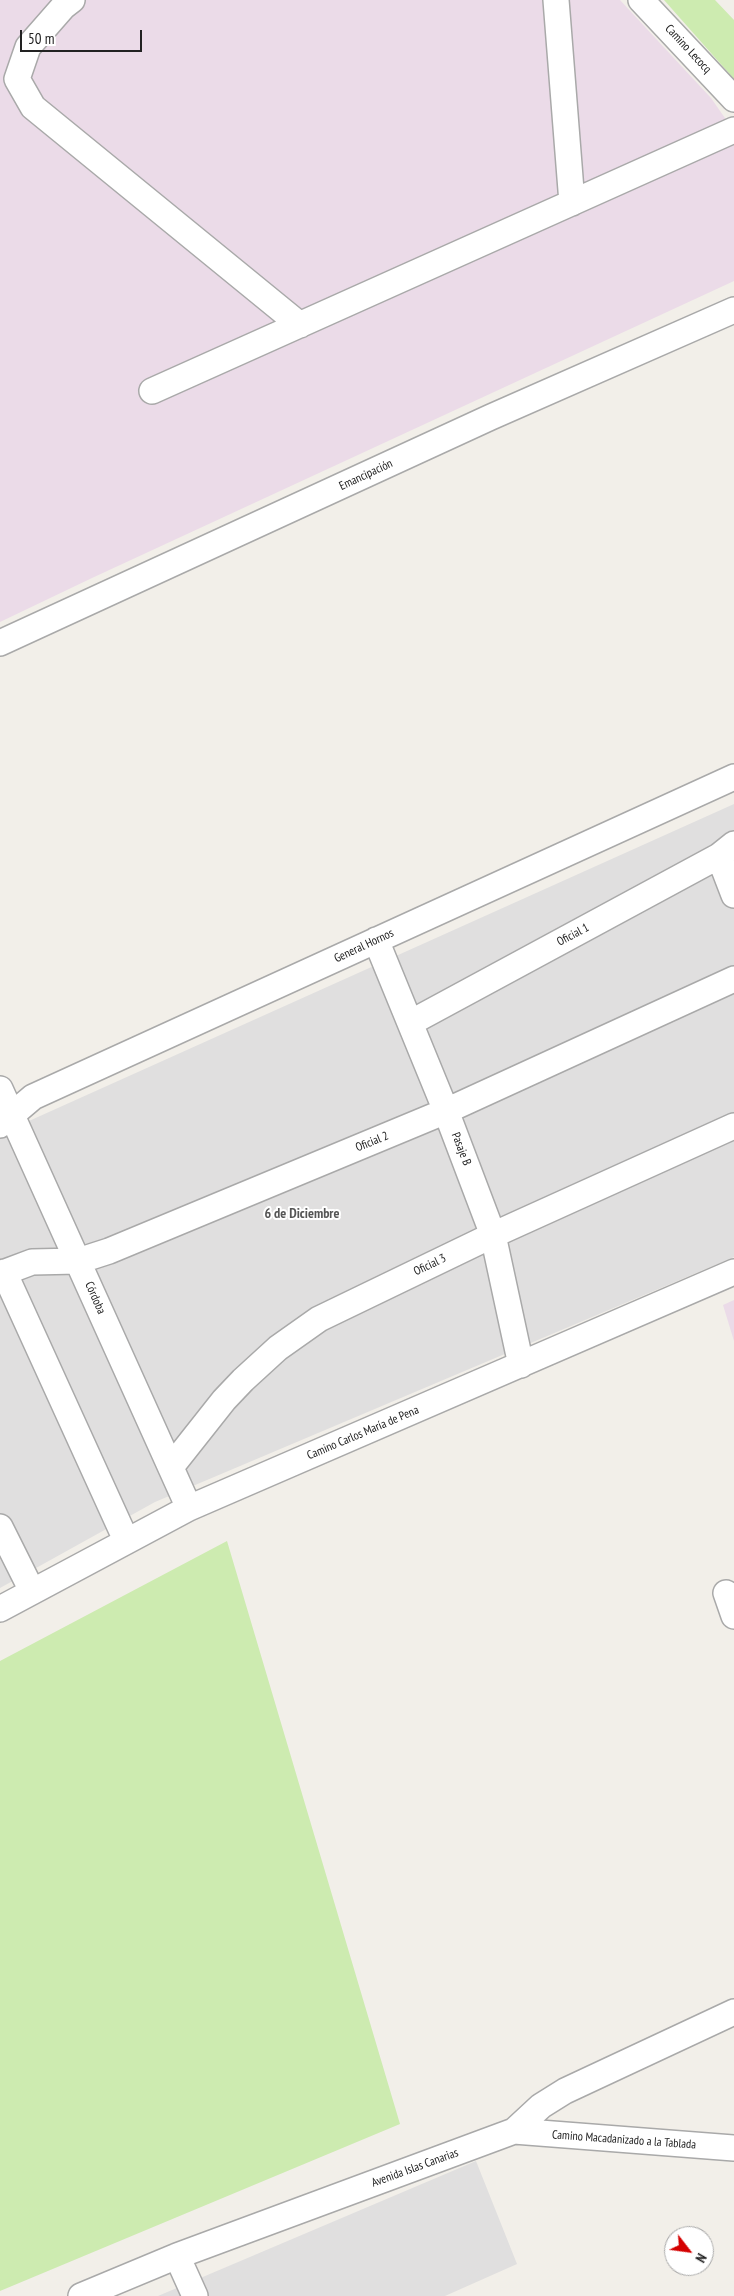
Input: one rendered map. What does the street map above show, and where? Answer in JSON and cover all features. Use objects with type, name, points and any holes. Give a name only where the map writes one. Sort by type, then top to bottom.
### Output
[{"type":"street","points":[[72,0],[63,7],[28,47],[17,79],[33,107],[300,324]]},
{"type":"street","points":[[556,0],[572,203]]},
{"type":"street","name":"Camino Lecocq","points":[[641,0],[734,99]]},
{"type":"street","points":[[152,391],[734,130]]},
{"type":"street","name":"Emancipación","points":[[0,643],[482,421],[734,310]]},
{"type":"street","name":"General Hornos","points":[[6,1121],[33,1097],[734,776]]},
{"type":"street","points":[[727,850],[734,894]]},
{"type":"street","name":"Oficial 1","points":[[410,1023],[727,850]]},
{"type":"street","name":"Pasaje B","points":[[376,940],[446,1111],[493,1235],[521,1366]]},
{"type":"street","name":"Oficial 2","points":[[2,1273],[32,1262],[78,1261],[109,1251],[446,1111],[734,979]]},
{"type":"street","name":"Córdoba","points":[[0,1089],[6,1121],[78,1261],[189,1508]]},
{"type":"street","name":"Oficial 3","points":[[171,1467],[237,1386],[260,1364],[319,1319],[493,1235],[734,1126]]},
{"type":"street","name":"Camino Carlos María de Pena","points":[[0,1609],[189,1508],[521,1366],[734,1272]]},
{"type":"street","points":[[2,1273],[126,1540]]},
{"type":"street","points":[[0,1527],[32,1591]]},
{"type":"street","points":[[726,1593],[734,1616]]},
{"type":"street","name":"Avenida Islas Canarias","points":[[81,2296],[177,2256],[514,2131],[541,2106],[565,2091],[734,2012]]},
{"type":"street","name":"Camino Macadanizado a la Tablada","points":[[514,2131],[734,2148]]},
{"type":"street","points":[[177,2256],[195,2296]]},
{"type":"shaded area","points":[[0,0],[620,0],[711,98],[734,131],[734,281],[0,622]]},
{"type":"shaded area","points":[[734,804],[734,1257],[155,1502],[0,1588],[0,1134]]},
{"type":"shaded area","points":[[734,1300],[734,1341],[723,1305]]},
{"type":"shaded area","points":[[476,2161],[517,2264],[445,2296],[158,2296]]},
{"type":"green space","points":[[664,0],[715,0],[734,20],[734,79]]},
{"type":"green space","points":[[227,1541],[400,2124],[0,2291],[0,1661]]},
{"type":"district","name":"6 de Diciembre","points":[[302,1214]]}]
